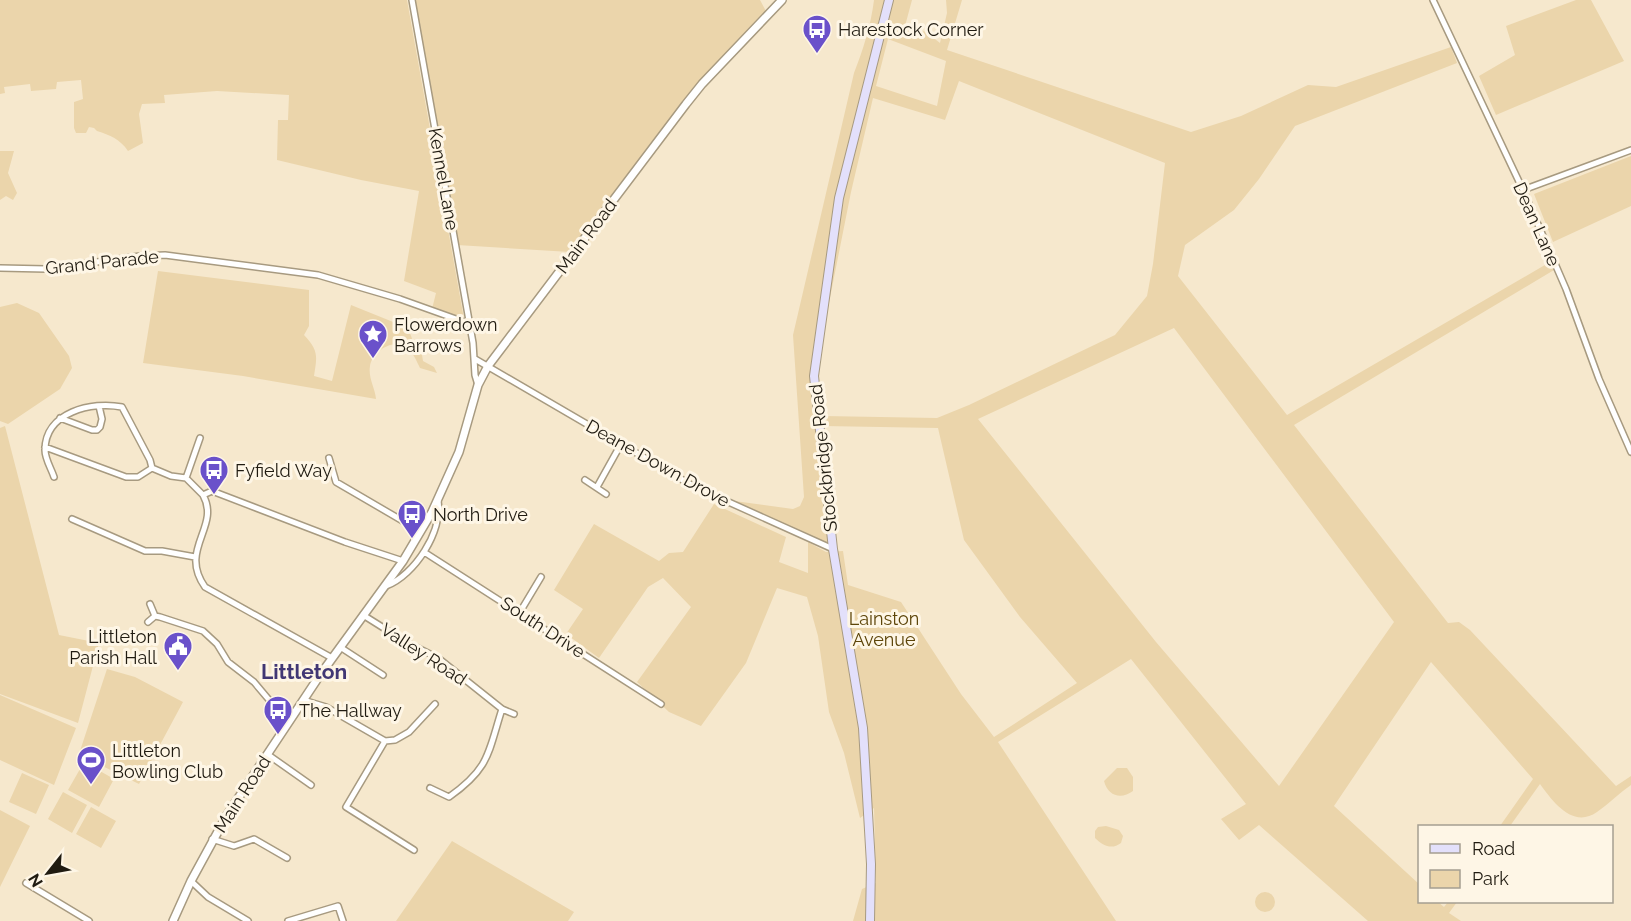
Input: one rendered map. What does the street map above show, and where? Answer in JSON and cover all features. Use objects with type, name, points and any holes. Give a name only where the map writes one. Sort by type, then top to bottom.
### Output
[{"type":"main road","name":"Stockbridge Road","points":[[870,921],[871,864],[863,728],[833,549],[815,373],[839,198],[889,0]]},
{"type":"street","name":"Kennel Lane","points":[[412,0],[470,324],[478,385]]},
{"type":"street","name":"Main Road","points":[[173,921],[212,839],[303,700],[403,561],[438,501],[463,440],[478,385],[488,366],[702,84],[782,0]]},
{"type":"street","name":"Dean Lane","points":[[1432,0],[1523,190],[1566,289],[1595,370],[1631,452]]},
{"type":"street","points":[[1523,190],[1631,150]]},
{"type":"street","name":"Grand Parade","points":[[0,268],[46,269],[140,256],[165,255],[310,273],[400,299],[470,324]]},
{"type":"street","points":[[475,359],[488,366]]},
{"type":"street","name":"Deane Down Drove","points":[[488,366],[693,486],[833,549]]},
{"type":"street","points":[[60,418],[97,430],[102,419],[99,406]]},
{"type":"street","points":[[54,477],[45,447],[51,429],[60,418],[83,409],[99,406],[122,407],[152,468],[171,476],[186,478],[203,495],[208,510],[195,557],[195,567],[205,587],[332,658]]},
{"type":"street","points":[[186,478],[200,438]]},
{"type":"street","points":[[597,487],[621,444]]},
{"type":"street","points":[[45,447],[126,477],[138,477],[152,468]]},
{"type":"street","points":[[329,458],[336,482],[420,531]]},
{"type":"street","points":[[585,480],[606,494]]},
{"type":"street","points":[[203,495],[212,491],[345,542],[403,561]]},
{"type":"street","name":"Main Road","points":[[385,586],[404,576],[424,552],[436,522],[438,501]]},
{"type":"street","points":[[72,519],[145,551],[162,551],[195,557]]},
{"type":"street","name":"South Drive","points":[[424,552],[661,704]]},
{"type":"street","points":[[520,612],[541,578]]},
{"type":"street","points":[[150,604],[155,616]]},
{"type":"street","name":"Valley Road","points":[[363,615],[406,642],[438,658],[502,708],[514,714]]},
{"type":"street","points":[[148,622],[155,616]]},
{"type":"street","points":[[155,616],[203,631],[217,644],[228,662],[254,682],[270,701],[293,716]]},
{"type":"street","points":[[340,647],[383,675]]},
{"type":"street","points":[[303,700],[326,707],[385,741],[395,740],[409,732],[435,704]]},
{"type":"street","points":[[430,788],[449,797],[467,784],[486,761],[502,708]]},
{"type":"street","points":[[385,741],[346,807],[414,850]]},
{"type":"street","points":[[267,754],[311,786]]},
{"type":"street","points":[[212,839],[234,846],[254,839],[287,858]]},
{"type":"street","points":[[191,881],[208,897],[249,921]]},
{"type":"street","points":[[26,884],[89,921]]},
{"type":"street","points":[[288,921],[338,906],[343,921]]},
{"type":"green space","points":[[0,0],[407,0],[464,319],[432,309],[436,293],[404,281],[419,191],[277,160],[278,120],[288,120],[289,95],[217,91],[164,95],[165,103],[142,104],[139,114],[143,143],[128,151],[118,140],[94,128],[89,127],[86,133],[76,133],[74,102],[83,99],[81,80],[57,82],[56,89],[31,91],[30,84],[4,87],[5,93],[0,94]]},
{"type":"green space","points":[[413,0],[760,0],[768,15],[702,84],[570,252],[457,245]]},
{"type":"green space","name":"Lainston Avenue","points":[[874,0],[912,0],[905,26],[926,32],[940,43],[947,13],[946,0],[962,0],[947,50],[1191,132],[1241,116],[1308,85],[1336,87],[1451,47],[1457,63],[1295,126],[1259,179],[1234,210],[1185,245],[1178,276],[1287,415],[1550,262],[1554,270],[1294,425],[1448,623],[1459,622],[1470,630],[1616,786],[1631,776],[1631,785],[1597,812],[1580,817],[1564,811],[1540,784],[1511,825],[1501,825],[1533,779],[1431,662],[1334,806],[1418,883],[1418,903],[1439,903],[1444,907],[1447,903],[1456,903],[1449,913],[1461,921],[1368,921],[1259,825],[1239,840],[1221,819],[1246,804],[1131,659],[998,742],[1116,921],[853,921],[862,889],[876,883],[874,808],[860,818],[844,753],[829,712],[818,636],[807,597],[777,588],[746,663],[701,726],[669,712],[637,682],[691,607],[663,578],[648,587],[599,658],[566,634],[583,609],[554,590],[594,524],[659,561],[669,553],[683,552],[714,504],[786,537],[779,562],[808,573],[808,542],[826,552],[843,551],[848,585],[901,602],[961,694],[994,737],[1077,683],[1020,617],[964,540],[938,428],[823,426],[823,416],[937,418],[1115,335],[1147,296],[1165,163],[959,81],[945,120],[873,98],[851,192],[815,373],[833,545],[727,500],[793,509],[800,506],[804,497],[793,335],[854,73],[866,37]],"holes":[[[888,39],[946,61],[937,106],[876,86]],[[1174,328],[1394,622],[1279,786],[1156,642],[978,419]]]},
{"type":"green space","points":[[1576,0],[1591,0],[1624,61],[1496,115],[1479,76],[1515,55],[1506,26]]},
{"type":"green space","points":[[0,151],[14,151],[8,173],[17,193],[13,200],[6,196],[0,200]]},
{"type":"green space","points":[[1631,156],[1631,206],[1553,242],[1534,194]]},
{"type":"green space","points":[[158,271],[309,290],[309,326],[304,335],[316,354],[314,376],[332,381],[351,305],[408,328],[414,344],[421,349],[423,361],[434,367],[437,373],[420,368],[407,348],[396,344],[390,345],[379,351],[370,366],[376,399],[243,376],[143,363]]},
{"type":"green space","points":[[17,303],[39,313],[69,356],[72,368],[60,389],[8,424],[0,421],[0,307]]},
{"type":"green space","points":[[5,426],[59,635],[99,643],[78,723],[0,694],[0,428]]},
{"type":"green space","points":[[107,669],[135,677],[183,702],[139,784],[80,755],[78,757]]},
{"type":"green space","points":[[0,695],[76,728],[54,785],[0,760]]},
{"type":"green space","name":"Littleton Bowling Club","points":[[84,762],[114,779],[99,807],[68,790]]},
{"type":"green space","points":[[1117,768],[1127,768],[1133,777],[1133,791],[1128,794],[1116,795],[1106,786],[1104,781]]},
{"type":"green space","points":[[22,773],[49,785],[36,814],[9,802]]},
{"type":"green space","points":[[63,792],[87,805],[72,833],[48,819]]},
{"type":"green space","points":[[91,807],[116,821],[101,848],[76,834]]},
{"type":"green space","points":[[0,810],[30,826],[0,887]]},
{"type":"green space","points":[[1106,826],[1119,830],[1123,836],[1121,843],[1108,846],[1095,838],[1095,831],[1098,827]]},
{"type":"green space","points":[[452,841],[574,912],[568,921],[396,921]]},
{"type":"green space","points":[[1261,892],[1269,892],[1275,898],[1275,906],[1269,912],[1261,912],[1255,906],[1255,898]]},
{"type":"place","name":"Harestock Corner","points":[[817,54]]},
{"type":"place","name":"Flowerdown Barrows","points":[[373,360]]},
{"type":"place","name":"Fyfield Way","points":[[214,496]]},
{"type":"place","name":"North Drive","points":[[412,540]]},
{"type":"place","name":"Littleton Parish Hall","points":[[178,672]]},
{"type":"place","name":"The Hallway","points":[[278,736]]},
{"type":"place","name":"Littleton Bowling Club","points":[[91,786]]},
{"type":"district","name":"Littleton","points":[[304,671]]}]
